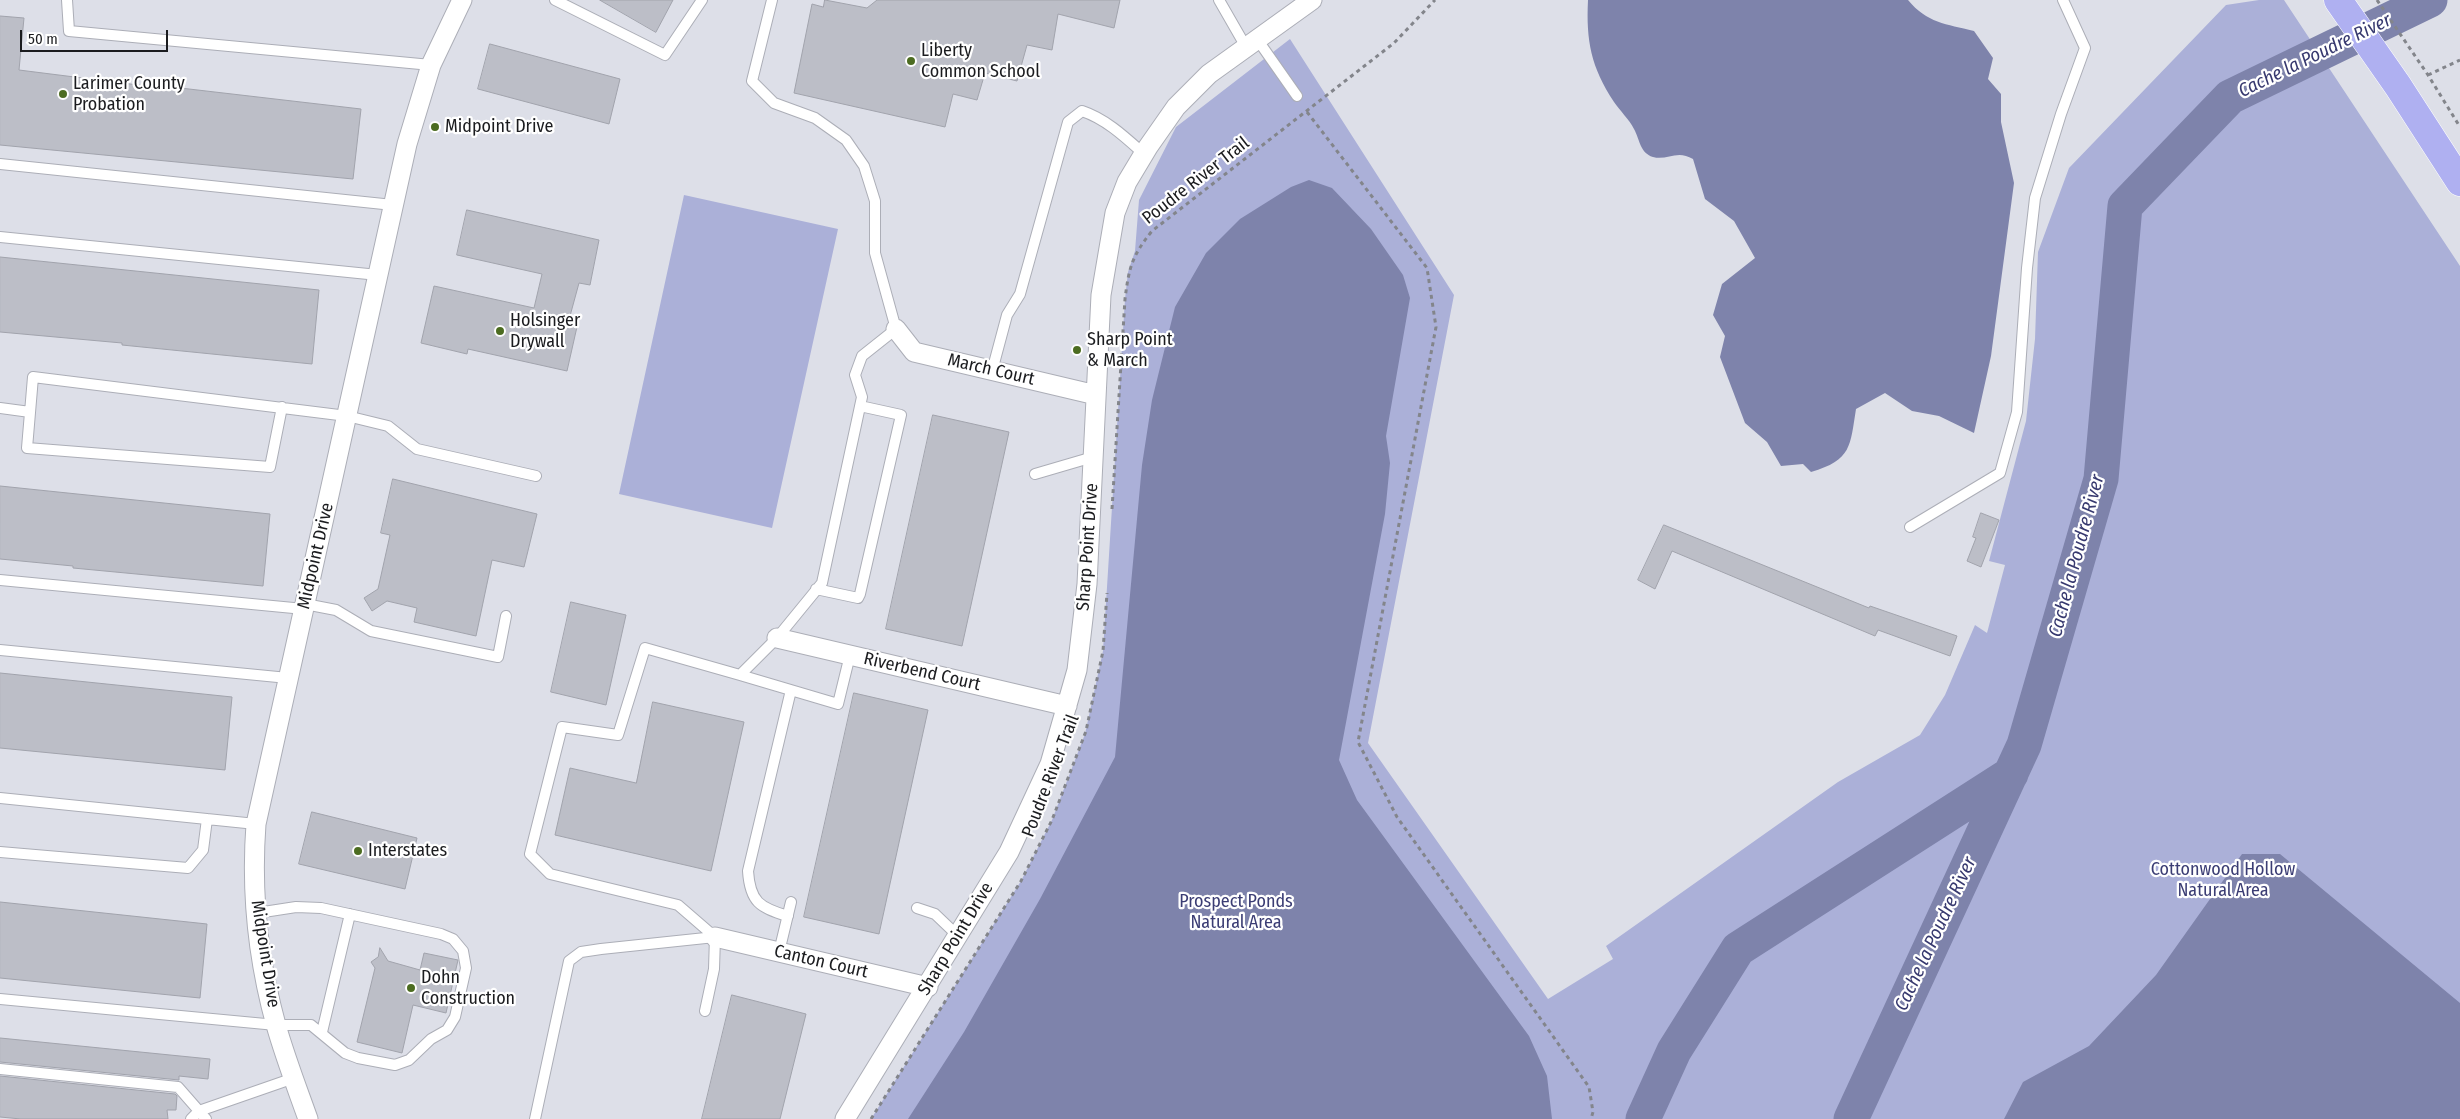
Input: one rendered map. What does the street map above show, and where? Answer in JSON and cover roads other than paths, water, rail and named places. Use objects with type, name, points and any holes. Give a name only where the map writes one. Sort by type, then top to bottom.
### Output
[{"type":"main road","points":[[2338,0],[2398,86],[2460,182]]},
{"type":"street","name":"Midpoint Drive","points":[[308,1119],[276,1025],[263,970],[253,866],[256,824],[407,144],[431,65],[462,0]]},
{"type":"street","name":"Sharp Point Drive","points":[[845,1119],[928,987],[1009,852],[1050,764],[1077,670],[1087,584],[1101,295],[1115,212],[1128,182],[1144,154],[1176,107],[1209,74],[1312,0]]},
{"type":"street","name":"March Court","points":[[896,329],[914,352],[1096,395]]},
{"type":"street","name":"Riverbend Court","points":[[777,638],[1067,706]]},
{"type":"street","name":"Canton Court","points":[[715,937],[928,987]]},
{"type":"lane","points":[[67,0],[69,31],[431,65]]},
{"type":"lane","points":[[555,0],[665,55],[702,0]]},
{"type":"lane","points":[[740,675],[777,638],[822,583],[862,397],[855,375],[862,356],[896,329],[875,253],[875,201],[864,166],[846,140],[815,118],[774,104],[752,81],[772,0]]},
{"type":"lane","points":[[1219,0],[1296,96]]},
{"type":"lane","points":[[1910,527],[2000,473],[2017,412],[2027,268],[2035,198],[2061,114],[2085,48],[2063,0]]},
{"type":"lane","points":[[992,371],[1007,315],[1020,294],[1068,122],[1082,111],[1092,114],[1117,130],[1144,154]]},
{"type":"lane","points":[[0,164],[394,206]]},
{"type":"lane","points":[[0,237],[378,275]]},
{"type":"lane","points":[[282,407],[270,467],[27,448],[33,377],[282,407],[348,416],[388,426],[417,449],[536,476]]},
{"type":"lane","points":[[816,589],[858,598],[860,594],[900,415],[860,406]]},
{"type":"lane","points":[[0,408],[30,412]]},
{"type":"lane","points":[[1034,474],[1093,457]]},
{"type":"lane","points":[[0,580],[336,610],[371,631],[498,657],[506,616]]},
{"type":"lane","points":[[715,937],[678,905],[550,874],[530,854],[562,727],[618,735],[645,648],[838,704],[850,655]]},
{"type":"lane","points":[[0,650],[288,678]]},
{"type":"lane","points":[[788,916],[768,910],[756,901],[749,887],[748,871],[791,690]]},
{"type":"lane","points":[[0,798],[256,824]]},
{"type":"lane","points":[[0,852],[188,868],[203,850],[207,819]]},
{"type":"lane","points":[[779,952],[791,902]]},
{"type":"lane","points":[[0,999],[276,1025],[312,1025],[345,1054],[396,1065],[409,1060],[431,1040],[446,1030],[455,1017],[466,968],[463,951],[453,939],[441,934],[321,908],[296,907],[257,913]]},
{"type":"lane","points":[[917,908],[935,914],[958,936]]},
{"type":"lane","points":[[322,1032],[350,914]]},
{"type":"lane","points":[[705,1011],[714,969],[715,937]]},
{"type":"lane","points":[[536,1119],[569,961],[581,952],[600,948],[715,937]]},
{"type":"lane","points":[[0,1069],[178,1087],[203,1115]]},
{"type":"lane","points":[[191,1119],[294,1078]]},
{"type":"waterway","name":"Cache la Poudre River","points":[[1851,1119],[2024,745],[2101,479],[2125,206],[2230,97],[2430,0]]},
{"type":"waterway","points":[[1643,1119],[1674,1051],[1738,949],[2011,774]]},
{"type":"place","name":"Liberty Common School","points":[[911,61]]},
{"type":"place","name":"Larimer County Probation","points":[[63,94]]},
{"type":"place","name":"Midpoint Drive","points":[[435,127]]},
{"type":"place","name":"Holsinger Drywall","points":[[500,331]]},
{"type":"place","name":"Sharp Point & March","points":[[1077,350]]},
{"type":"place","name":"Interstates","points":[[358,851]]},
{"type":"place","name":"Dohn Construction","points":[[411,988]]},
{"type":"park label","name":"Cottonwood Hollow Natural Area","points":[[2223,880]]},
{"type":"park label","name":"Prospect Ponds Natural Area","points":[[1236,912]]}]
